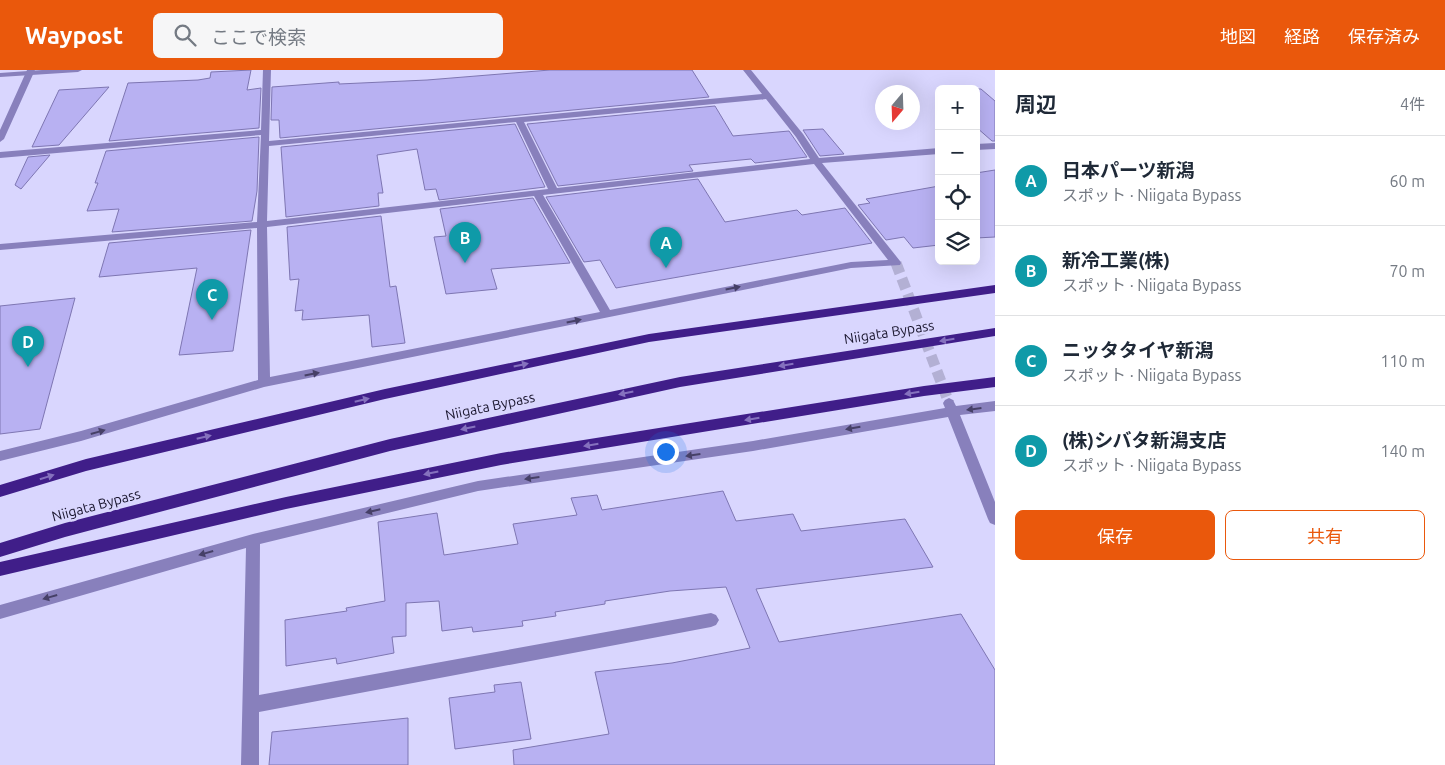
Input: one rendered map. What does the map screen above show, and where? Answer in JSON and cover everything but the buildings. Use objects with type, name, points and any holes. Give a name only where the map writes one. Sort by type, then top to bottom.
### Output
[{"type":"highway","name":"Niigata Bypass","points":[[0,491],[86,465],[366,399],[649,338],[995,289]]},
{"type":"highway","name":"Niigata Bypass","points":[[0,550],[65,530],[438,434],[680,382],[995,332]]},
{"type":"highway","points":[[0,569],[286,503],[501,459],[914,393],[995,382]]},
{"type":"street","points":[[0,75],[78,70]]},
{"type":"street","points":[[264,383],[262,225],[267,70]]},
{"type":"street","points":[[0,456],[81,436],[264,383],[851,265],[896,263],[816,161],[800,136],[747,70]]},
{"type":"street","points":[[0,139],[30,72]]},
{"type":"street","points":[[264,144],[768,96]]},
{"type":"street","points":[[519,119],[554,191]]},
{"type":"street","points":[[0,155],[265,132]]},
{"type":"street","points":[[980,148],[995,146]]},
{"type":"street","points":[[0,247],[262,225],[816,161],[935,151]]},
{"type":"street","points":[[536,193],[607,314]]},
{"type":"street","points":[[0,612],[253,540],[478,486],[753,446],[951,407],[995,406]]},
{"type":"street","points":[[951,407],[995,519]]},
{"type":"street","points":[[250,765],[253,540]]},
{"type":"street","points":[[251,705],[712,620]]},
{"type":"tunnel","points":[[896,263],[949,403]]},
{"type":"place","name":"新冷工業(株)","points":[[465,263]]},
{"type":"place","name":"日本パーツ新潟","points":[[666,268]]},
{"type":"place","name":"ニッタタイヤ新潟","points":[[212,320]]},
{"type":"place","name":"(株)シバタ新潟支店","points":[[28,367]]}]
